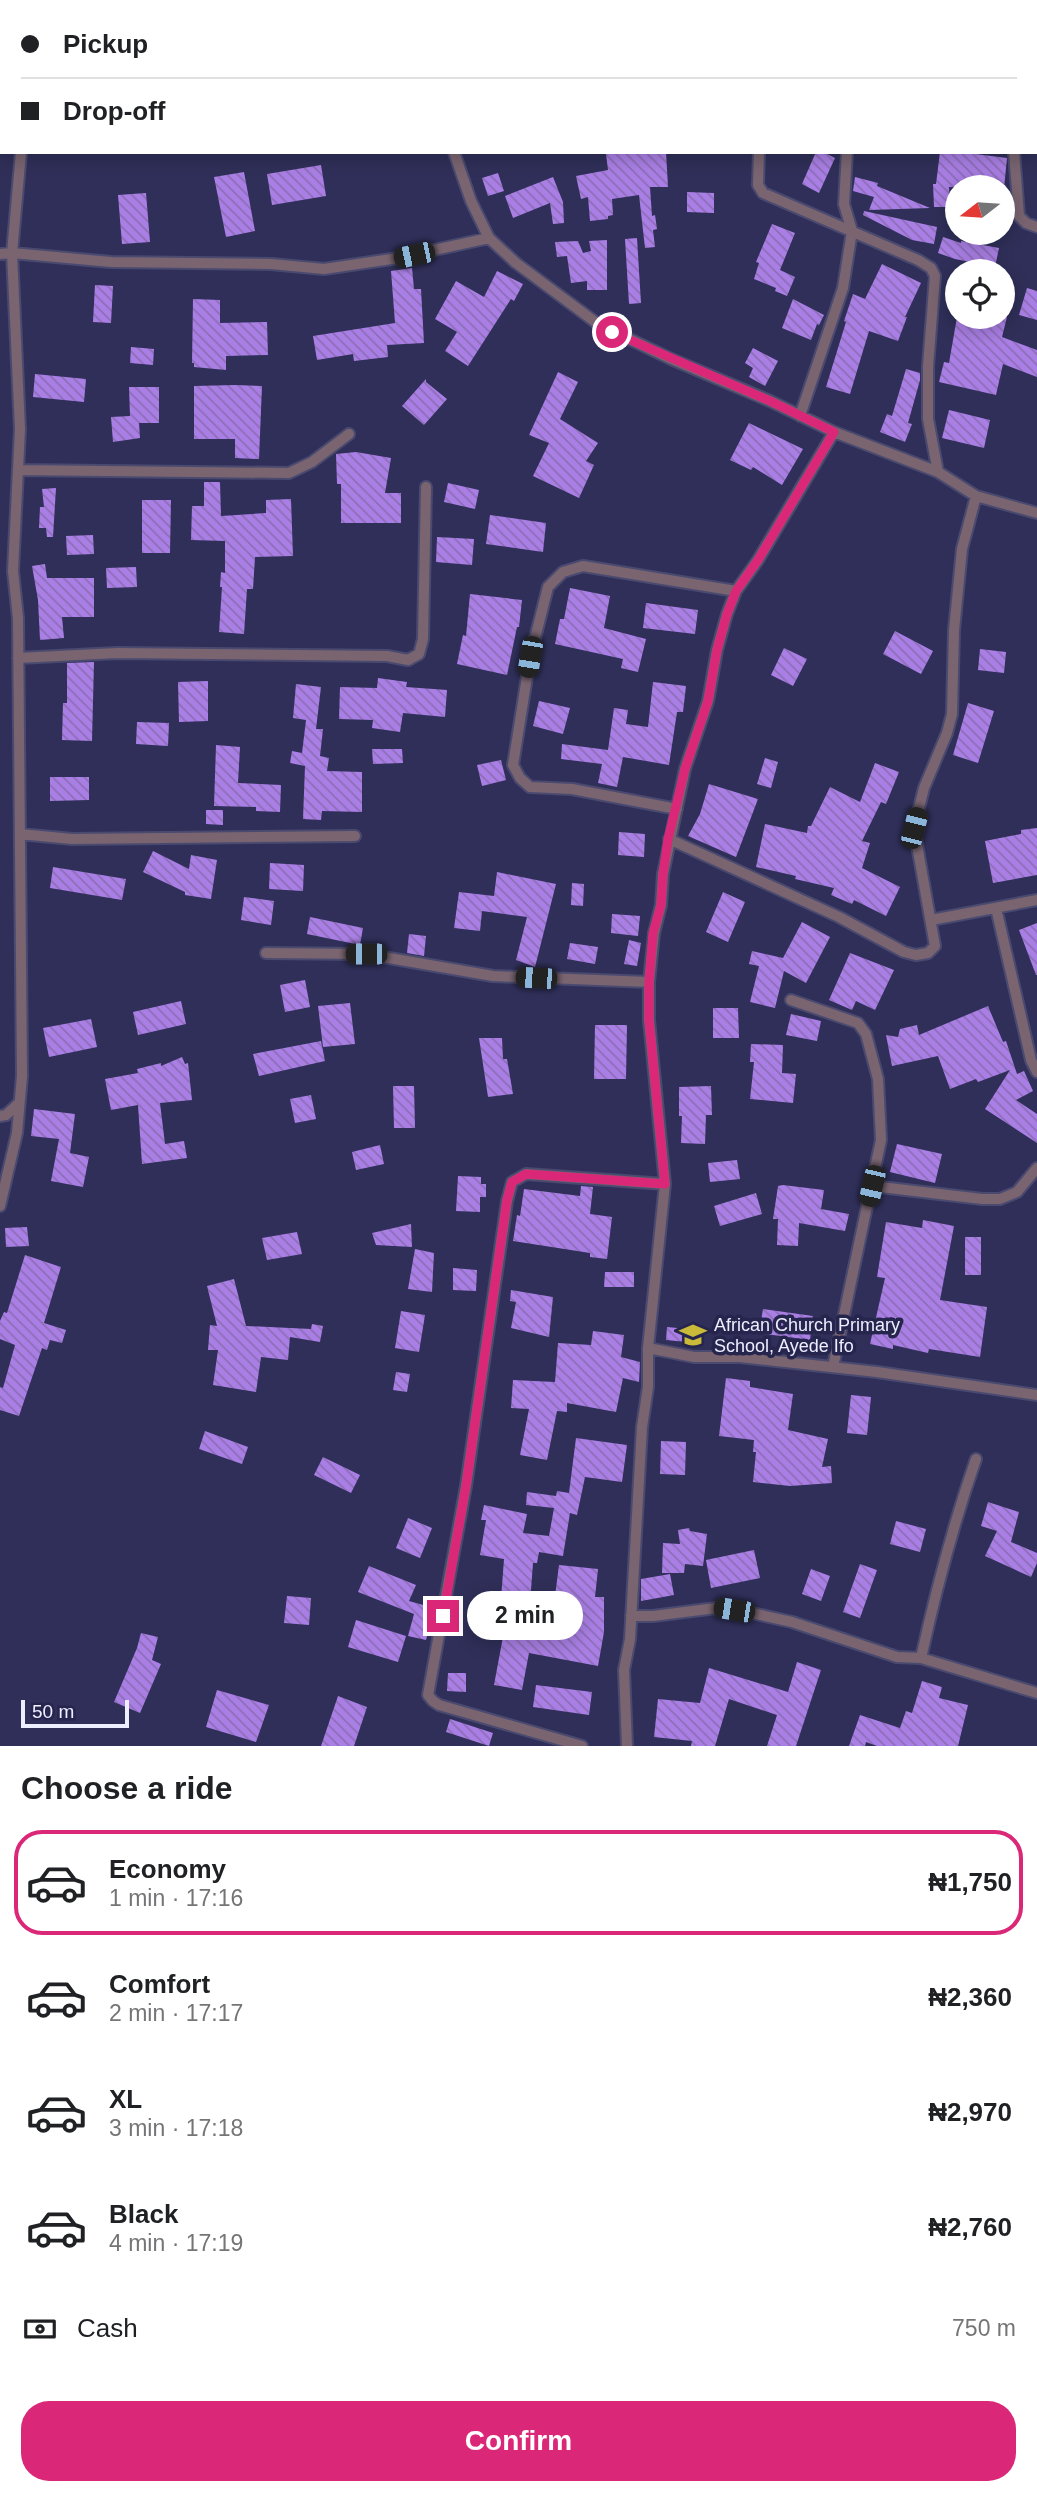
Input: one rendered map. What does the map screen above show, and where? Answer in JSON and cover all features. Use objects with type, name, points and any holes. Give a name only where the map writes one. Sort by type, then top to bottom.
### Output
[{"type":"street","points":[[0,1206],[17,1133],[22,1076],[19,658],[13,571],[20,429],[12,253],[21,154]]},
{"type":"street","points":[[455,154],[471,201],[489,238],[516,263],[597,324],[834,432],[938,472],[976,496],[1037,513]]},
{"type":"street","points":[[759,154],[758,185],[763,193],[931,268],[935,276],[928,366],[928,419],[938,472]]},
{"type":"street","points":[[800,416],[843,288],[852,231],[844,204],[847,154]]},
{"type":"street","points":[[1014,154],[1019,216],[1037,228]]},
{"type":"street","points":[[0,254],[111,262],[271,264],[324,269],[398,258],[489,238]]},
{"type":"street","points":[[627,1746],[624,1670],[630,1639],[642,1427],[648,1387],[648,1348],[665,1184],[649,1020],[653,933],[661,905],[668,839],[685,769],[708,701],[727,614],[736,591],[766,548],[834,432]]},
{"type":"street","points":[[18,470],[289,473],[312,462],[349,434]]},
{"type":"street","points":[[19,658],[117,653],[387,656],[408,660],[419,654],[423,639],[426,488]]},
{"type":"street","points":[[668,839],[839,918],[904,952],[916,955],[928,953],[935,946],[914,828],[924,789],[947,733],[952,713],[954,630],[962,549],[976,496]]},
{"type":"street","points":[[677,808],[572,789],[530,787],[520,778],[513,765],[535,629],[548,587],[563,572],[583,566],[736,591]]},
{"type":"street","points":[[0,572],[13,571]]},
{"type":"street","points":[[20,834],[72,839],[355,836]]},
{"type":"street","points":[[931,920],[1037,900]]},
{"type":"street","points":[[996,908],[1031,1060],[1037,1072]]},
{"type":"street","points":[[266,953],[366,954],[493,976],[649,982]]},
{"type":"street","points":[[791,1000],[858,1023],[866,1034],[878,1079],[881,1140],[833,1367]]},
{"type":"street","points":[[0,1116],[6,1115],[18,1104]]},
{"type":"street","points":[[872,1186],[1000,1199],[1017,1192],[1037,1168]]},
{"type":"street","points":[[582,1746],[439,1705],[428,1695],[466,1486],[507,1200],[512,1182],[526,1174],[665,1184]]},
{"type":"street","points":[[648,1348],[695,1356],[740,1357],[833,1367],[1037,1395]]},
{"type":"street","points":[[921,1658],[938,1579],[976,1459]]},
{"type":"street","points":[[631,1616],[716,1608],[792,1622],[897,1657],[921,1658],[1037,1693]]},
{"type":"building","points":[[606,154],[666,154],[668,187],[650,187],[652,216],[655,215],[657,229],[653,230],[655,247],[645,248],[639,195],[612,199],[613,215],[608,216],[608,219],[590,221],[588,197],[581,199],[576,176],[608,170]]},
{"type":"building","points":[[815,154],[827,154],[835,158],[819,193],[802,184]]},
{"type":"building","points":[[940,154],[976,154],[1007,158],[1005,175],[945,175],[945,207],[934,207],[933,184],[936,184]]},
{"type":"building","points":[[321,165],[326,196],[272,205],[267,174]]},
{"type":"building","points":[[244,172],[255,231],[226,237],[214,177]]},
{"type":"building","points":[[498,173],[504,191],[488,196],[482,178]]},
{"type":"building","points":[[553,177],[563,202],[564,223],[553,224],[550,203],[513,218],[505,196]]},
{"type":"building","points":[[855,177],[878,183],[877,186],[930,208],[869,210],[874,197],[853,191]]},
{"type":"building","points":[[687,192],[714,193],[714,213],[687,212]]},
{"type":"building","points":[[146,193],[150,242],[122,244],[118,195]]},
{"type":"building","points":[[864,211],[937,227],[934,244],[912,240],[863,215]]},
{"type":"building","points":[[772,224],[795,233],[780,270],[795,277],[787,296],[754,279],[759,263],[756,262]]},
{"type":"building","points":[[943,237],[945,245],[999,248],[997,259],[955,259],[938,253]]},
{"type":"building","points":[[637,238],[641,303],[629,304],[625,239]]},
{"type":"building","points":[[607,240],[607,290],[587,290],[587,281],[571,283],[567,256],[557,257],[555,242],[578,241],[583,253],[591,251],[589,241]]},
{"type":"building","points":[[882,264],[921,283],[905,317],[898,341],[869,331],[850,394],[826,387],[853,294],[865,299]]},
{"type":"building","points":[[412,268],[414,289],[421,289],[424,343],[387,345],[388,357],[354,361],[353,354],[317,360],[313,336],[395,323],[391,271]]},
{"type":"building","points":[[497,271],[523,284],[468,366],[445,351],[457,332],[435,319],[456,281],[484,297]]},
{"type":"building","points":[[95,285],[113,286],[111,323],[93,322]]},
{"type":"building","points":[[1027,288],[1037,291],[1037,320],[1019,315]]},
{"type":"building","points":[[193,299],[220,300],[220,323],[267,322],[268,355],[226,356],[226,370],[194,367]]},
{"type":"building","points":[[793,299],[824,315],[811,340],[782,328]]},
{"type":"building","points":[[955,329],[1004,329],[1002,337],[1037,350],[1037,377],[1003,364],[996,395],[939,382],[944,362],[949,363]]},
{"type":"building","points":[[131,347],[154,349],[153,365],[130,363]]},
{"type":"building","points":[[753,348],[778,361],[765,386],[749,377],[753,368],[745,363]]},
{"type":"building","points":[[906,369],[920,373],[920,380],[908,423],[912,424],[905,442],[880,432],[887,414],[892,416]]},
{"type":"building","points":[[558,372],[578,382],[560,419],[598,443],[586,461],[594,465],[579,498],[533,476],[549,443],[529,435]]},
{"type":"building","points":[[35,374],[86,379],[84,402],[33,397]]},
{"type":"building","points":[[426,379],[426,382],[447,399],[424,425],[402,406]]},
{"type":"building","points":[[194,386],[262,386],[259,459],[235,458],[235,439],[194,439]]},
{"type":"building","points":[[129,387],[159,387],[159,423],[139,423],[140,438],[113,442],[111,417],[130,416]]},
{"type":"building","points":[[949,410],[990,420],[984,448],[942,438]]},
{"type":"building","points":[[749,423],[803,449],[782,485],[753,467],[751,470],[730,460]]},
{"type":"building","points":[[356,452],[391,458],[385,493],[401,493],[401,523],[341,523],[341,484],[337,484],[336,454]]},
{"type":"building","points":[[204,482],[220,482],[221,516],[266,513],[266,500],[291,499],[293,556],[255,557],[253,589],[247,589],[244,634],[219,632],[221,572],[225,573],[225,541],[191,540],[192,506],[204,506]]},
{"type":"building","points":[[448,483],[479,490],[475,509],[444,502]]},
{"type":"building","points":[[56,488],[53,537],[47,537],[46,528],[39,528],[40,507],[44,507],[42,489]]},
{"type":"building","points":[[142,500],[171,500],[170,553],[142,553]]},
{"type":"building","points":[[490,515],[546,523],[543,552],[486,544]]},
{"type":"building","points":[[93,535],[94,554],[67,555],[66,536]]},
{"type":"building","points":[[437,537],[474,539],[472,565],[436,562]]},
{"type":"building","points":[[45,564],[47,578],[94,578],[94,617],[62,617],[64,638],[40,640],[38,600],[32,566]]},
{"type":"building","points":[[136,567],[137,587],[107,588],[106,568]]},
{"type":"building","points":[[570,588],[610,596],[604,628],[646,639],[638,672],[621,668],[623,659],[555,644],[560,619],[564,619]]},
{"type":"building","points":[[470,594],[522,600],[519,627],[507,675],[457,664],[463,635],[466,636]]},
{"type":"building","points":[[646,603],[698,610],[695,634],[643,628]]},
{"type":"building","points":[[895,631],[933,651],[921,674],[883,654]]},
{"type":"building","points":[[784,648],[807,659],[793,686],[771,675]]},
{"type":"building","points":[[980,649],[1006,652],[1004,673],[978,670]]},
{"type":"building","points":[[94,662],[92,741],[62,740],[63,703],[67,703],[67,663]]},
{"type":"building","points":[[378,678],[407,682],[406,687],[447,690],[445,717],[403,713],[400,732],[372,728],[373,720],[339,719],[340,687],[377,688]]},
{"type":"building","points":[[208,681],[208,721],[179,722],[178,682]]},
{"type":"building","points":[[653,682],[686,686],[683,712],[677,712],[669,765],[623,757],[617,787],[598,783],[602,764],[561,759],[562,744],[608,750],[614,708],[628,710],[626,724],[648,727]]},
{"type":"building","points":[[296,684],[321,687],[316,729],[323,729],[320,756],[329,758],[327,771],[362,772],[362,812],[322,811],[321,820],[303,819],[305,766],[290,763],[292,751],[302,753],[306,720],[293,718]]},
{"type":"building","points":[[539,701],[570,708],[563,734],[533,726]]},
{"type":"building","points":[[968,703],[994,711],[978,763],[953,755]]},
{"type":"building","points":[[137,722],[169,723],[168,746],[136,744]]},
{"type":"building","points":[[216,745],[240,747],[238,783],[281,785],[280,812],[256,811],[256,807],[214,806]]},
{"type":"building","points":[[372,749],[402,749],[403,763],[373,764]]},
{"type":"building","points":[[765,758],[778,762],[771,788],[757,784]]},
{"type":"building","points":[[501,760],[506,780],[482,786],[477,765]]},
{"type":"building","points":[[875,763],[899,772],[886,804],[881,802],[862,841],[870,843],[862,868],[900,887],[886,916],[854,900],[852,904],[831,895],[834,888],[756,867],[765,824],[807,833],[808,826],[811,826],[830,787],[860,802]]},
{"type":"building","points":[[50,777],[89,777],[89,800],[50,801]]},
{"type":"building","points":[[709,784],[758,799],[736,857],[688,836],[700,814]]},
{"type":"building","points":[[206,810],[223,810],[223,825],[206,824]]},
{"type":"building","points":[[1037,828],[1037,875],[993,883],[985,841]]},
{"type":"building","points":[[619,832],[645,834],[644,857],[618,855]]},
{"type":"building","points":[[153,851],[189,869],[191,855],[217,860],[211,899],[185,895],[185,892],[143,872]]},
{"type":"building","points":[[270,863],[304,865],[303,891],[269,889]]},
{"type":"building","points":[[53,867],[126,879],[122,900],[50,888]]},
{"type":"building","points":[[497,872],[556,884],[535,967],[516,960],[527,917],[482,911],[480,931],[454,928],[459,892],[494,896]]},
{"type":"building","points":[[572,883],[584,884],[583,906],[571,905]]},
{"type":"building","points":[[723,892],[745,902],[728,942],[706,932]]},
{"type":"building","points":[[244,897],[274,901],[271,925],[241,920]]},
{"type":"building","points":[[612,914],[640,916],[638,936],[611,933]]},
{"type":"building","points":[[310,917],[363,928],[360,945],[307,934]]},
{"type":"building","points":[[802,922],[830,937],[806,983],[784,971],[775,1008],[750,1002],[759,966],[749,964],[752,951],[783,958]]},
{"type":"building","points":[[1037,923],[1037,975],[1036,975],[1019,930]]},
{"type":"building","points":[[409,934],[426,936],[424,956],[407,953]]},
{"type":"building","points":[[629,940],[641,943],[637,966],[624,964]]},
{"type":"building","points":[[570,943],[598,947],[595,964],[567,959]]},
{"type":"building","points":[[850,953],[894,970],[875,1010],[856,1001],[852,1010],[829,1000]]},
{"type":"building","points":[[305,980],[310,1007],[285,1012],[280,985]]},
{"type":"building","points":[[181,1001],[186,1024],[138,1035],[133,1012]]},
{"type":"building","points":[[350,1003],[355,1044],[323,1047],[318,1006]]},
{"type":"building","points":[[988,1006],[1003,1042],[1006,1041],[1017,1074],[1024,1071],[1033,1091],[1016,1100],[1037,1114],[1037,1143],[985,1109],[1010,1070],[950,1089],[938,1056],[892,1066],[886,1035],[898,1037],[900,1029],[917,1025],[919,1035]]},
{"type":"building","points":[[713,1008],[738,1008],[739,1038],[713,1038]]},
{"type":"building","points":[[791,1014],[821,1021],[817,1041],[786,1035]]},
{"type":"building","points":[[91,1019],[97,1047],[49,1057],[43,1028]]},
{"type":"building","points":[[595,1025],[627,1025],[626,1079],[594,1079]]},
{"type":"building","points":[[479,1038],[502,1038],[503,1059],[507,1059],[513,1094],[488,1097]]},
{"type":"building","points":[[321,1041],[325,1061],[259,1076],[253,1054]]},
{"type":"building","points":[[751,1044],[783,1045],[782,1073],[796,1074],[793,1103],[750,1099],[754,1062],[750,1062]]},
{"type":"building","points":[[182,1057],[185,1064],[188,1063],[192,1100],[160,1103],[165,1144],[184,1141],[187,1158],[142,1164],[138,1105],[111,1110],[105,1079],[138,1073],[137,1069],[161,1063],[161,1066]]},
{"type":"building","points":[[393,1086],[414,1086],[415,1128],[394,1128]]},
{"type":"building","points":[[711,1086],[712,1115],[706,1115],[705,1144],[681,1143],[679,1087]]},
{"type":"building","points":[[311,1095],[316,1119],[295,1123],[290,1099]]},
{"type":"building","points":[[34,1109],[75,1114],[70,1153],[89,1157],[83,1187],[51,1181],[59,1139],[31,1136]]},
{"type":"building","points":[[897,1144],[942,1154],[935,1183],[890,1172]]},
{"type":"building","points":[[380,1145],[384,1164],[356,1170],[352,1152]]},
{"type":"building","points":[[737,1160],[740,1179],[710,1182],[708,1163]]},
{"type":"building","points":[[458,1176],[481,1177],[481,1184],[486,1184],[486,1197],[480,1197],[480,1212],[456,1211]]},
{"type":"building","points":[[581,1186],[593,1187],[590,1214],[612,1217],[607,1259],[590,1257],[590,1253],[513,1241],[524,1189],[580,1196]]},
{"type":"building","points":[[778,1186],[824,1190],[821,1209],[849,1214],[845,1231],[799,1223],[798,1246],[777,1245],[778,1219],[773,1219]]},
{"type":"building","points":[[756,1193],[762,1214],[720,1226],[714,1206]]},
{"type":"building","points":[[923,1220],[954,1226],[940,1300],[987,1307],[980,1357],[929,1349],[928,1353],[893,1345],[893,1349],[870,1344],[885,1278],[877,1277],[886,1222],[922,1228]]},
{"type":"building","points":[[411,1224],[412,1247],[376,1245],[372,1233]]},
{"type":"building","points":[[27,1227],[29,1246],[6,1247],[5,1228]]},
{"type":"building","points":[[297,1232],[302,1254],[267,1260],[262,1238]]},
{"type":"building","points":[[965,1237],[981,1237],[981,1275],[965,1275]]},
{"type":"building","points":[[415,1249],[434,1253],[432,1292],[408,1289]]},
{"type":"building","points":[[25,1255],[61,1267],[44,1323],[66,1330],[62,1343],[50,1340],[47,1350],[42,1348],[19,1416],[0,1410],[0,1387],[3,1388],[15,1345],[0,1339],[0,1321],[4,1312],[7,1313]]},
{"type":"building","points":[[453,1268],[477,1270],[476,1291],[453,1290]]},
{"type":"building","points":[[605,1272],[634,1272],[634,1287],[604,1287]]},
{"type":"building","points":[[234,1279],[246,1326],[311,1329],[312,1324],[323,1326],[320,1342],[290,1337],[288,1360],[261,1357],[256,1392],[213,1385],[218,1350],[208,1350],[210,1325],[217,1326],[207,1286]]},
{"type":"building","points":[[511,1290],[553,1297],[549,1337],[511,1328],[516,1302],[510,1301]]},
{"type":"building","points":[[763,1309],[813,1316],[810,1340],[759,1333]]},
{"type":"building","points":[[401,1311],[425,1315],[419,1352],[395,1348]]},
{"type":"building","points":[[667,1327],[699,1330],[697,1343],[666,1340]]},
{"type":"building","points":[[593,1331],[624,1335],[621,1357],[640,1362],[639,1382],[623,1378],[616,1412],[567,1403],[567,1412],[557,1411],[547,1460],[520,1455],[529,1409],[511,1408],[513,1380],[555,1382],[558,1343],[591,1345]]},
{"type":"building","points":[[396,1372],[410,1374],[407,1392],[393,1390]]},
{"type":"building","points":[[726,1378],[750,1381],[750,1387],[793,1394],[788,1430],[828,1439],[822,1467],[831,1466],[832,1483],[790,1486],[753,1482],[756,1452],[753,1452],[754,1440],[719,1436]]},
{"type":"building","points":[[851,1395],[871,1397],[867,1435],[847,1433]]},
{"type":"building","points":[[205,1431],[248,1447],[242,1464],[199,1449]]},
{"type":"building","points":[[576,1438],[627,1445],[622,1482],[585,1477],[577,1515],[570,1513],[563,1556],[539,1552],[537,1563],[533,1563],[529,1617],[555,1622],[559,1565],[598,1569],[595,1597],[604,1597],[604,1632],[598,1666],[529,1653],[522,1690],[494,1685],[510,1599],[501,1599],[504,1559],[480,1555],[486,1520],[481,1520],[484,1505],[527,1514],[523,1533],[549,1536],[554,1508],[526,1505],[527,1492],[556,1496],[557,1491],[569,1493]]},
{"type":"building","points":[[661,1441],[686,1442],[685,1475],[660,1474]]},
{"type":"building","points":[[323,1457],[360,1475],[351,1493],[314,1475]]},
{"type":"building","points":[[988,1502],[1019,1512],[1011,1542],[1037,1553],[1037,1563],[1031,1577],[985,1556],[997,1531],[981,1526]]},
{"type":"building","points":[[408,1518],[432,1528],[420,1558],[396,1548]]},
{"type":"building","points":[[896,1521],[926,1529],[920,1552],[890,1544]]},
{"type":"building","points":[[689,1528],[690,1531],[707,1534],[703,1566],[685,1564],[684,1573],[662,1573],[663,1543],[680,1544],[678,1530]]},
{"type":"building","points":[[754,1550],[760,1578],[711,1588],[706,1560]]},
{"type":"building","points":[[860,1564],[877,1570],[860,1618],[843,1612]]},
{"type":"building","points":[[369,1566],[416,1585],[409,1601],[434,1608],[426,1640],[408,1636],[414,1614],[358,1592]]},
{"type":"building","points":[[811,1569],[830,1576],[821,1601],[802,1594]]},
{"type":"building","points":[[670,1574],[674,1595],[641,1601],[641,1579]]},
{"type":"building","points":[[287,1596],[311,1598],[309,1625],[284,1623]]},
{"type":"building","points":[[356,1620],[406,1636],[398,1662],[348,1647]]},
{"type":"building","points":[[141,1633],[158,1637],[152,1660],[161,1664],[140,1713],[114,1702]]},
{"type":"building","points":[[797,1662],[821,1670],[796,1746],[767,1746],[777,1715],[729,1699],[715,1746],[691,1746],[692,1741],[654,1737],[658,1699],[700,1703],[709,1668],[788,1692]]},
{"type":"building","points":[[448,1673],[466,1673],[466,1692],[447,1691]]},
{"type":"building","points":[[922,1681],[942,1687],[939,1698],[968,1705],[958,1746],[877,1746],[866,1742],[865,1746],[849,1746],[860,1715],[900,1728],[906,1711],[912,1713]]},
{"type":"building","points":[[536,1685],[592,1692],[589,1715],[533,1707]]},
{"type":"building","points":[[217,1690],[269,1705],[256,1742],[206,1727]]},
{"type":"building","points":[[338,1696],[367,1707],[354,1746],[321,1746]]},
{"type":"building","points":[[450,1719],[493,1733],[489,1746],[446,1732]]},
{"type":"place","name":"African Church Primary School, Ayede Ifo","points":[[693,1335]]},
{"type":"route","points":[[443,1616],[466,1486],[507,1200],[512,1182],[526,1174],[665,1184],[649,1020],[649,982],[653,933],[661,905],[668,839],[685,769],[708,701],[717,650],[736,591],[758,560],[834,432],[612,332]]}]
